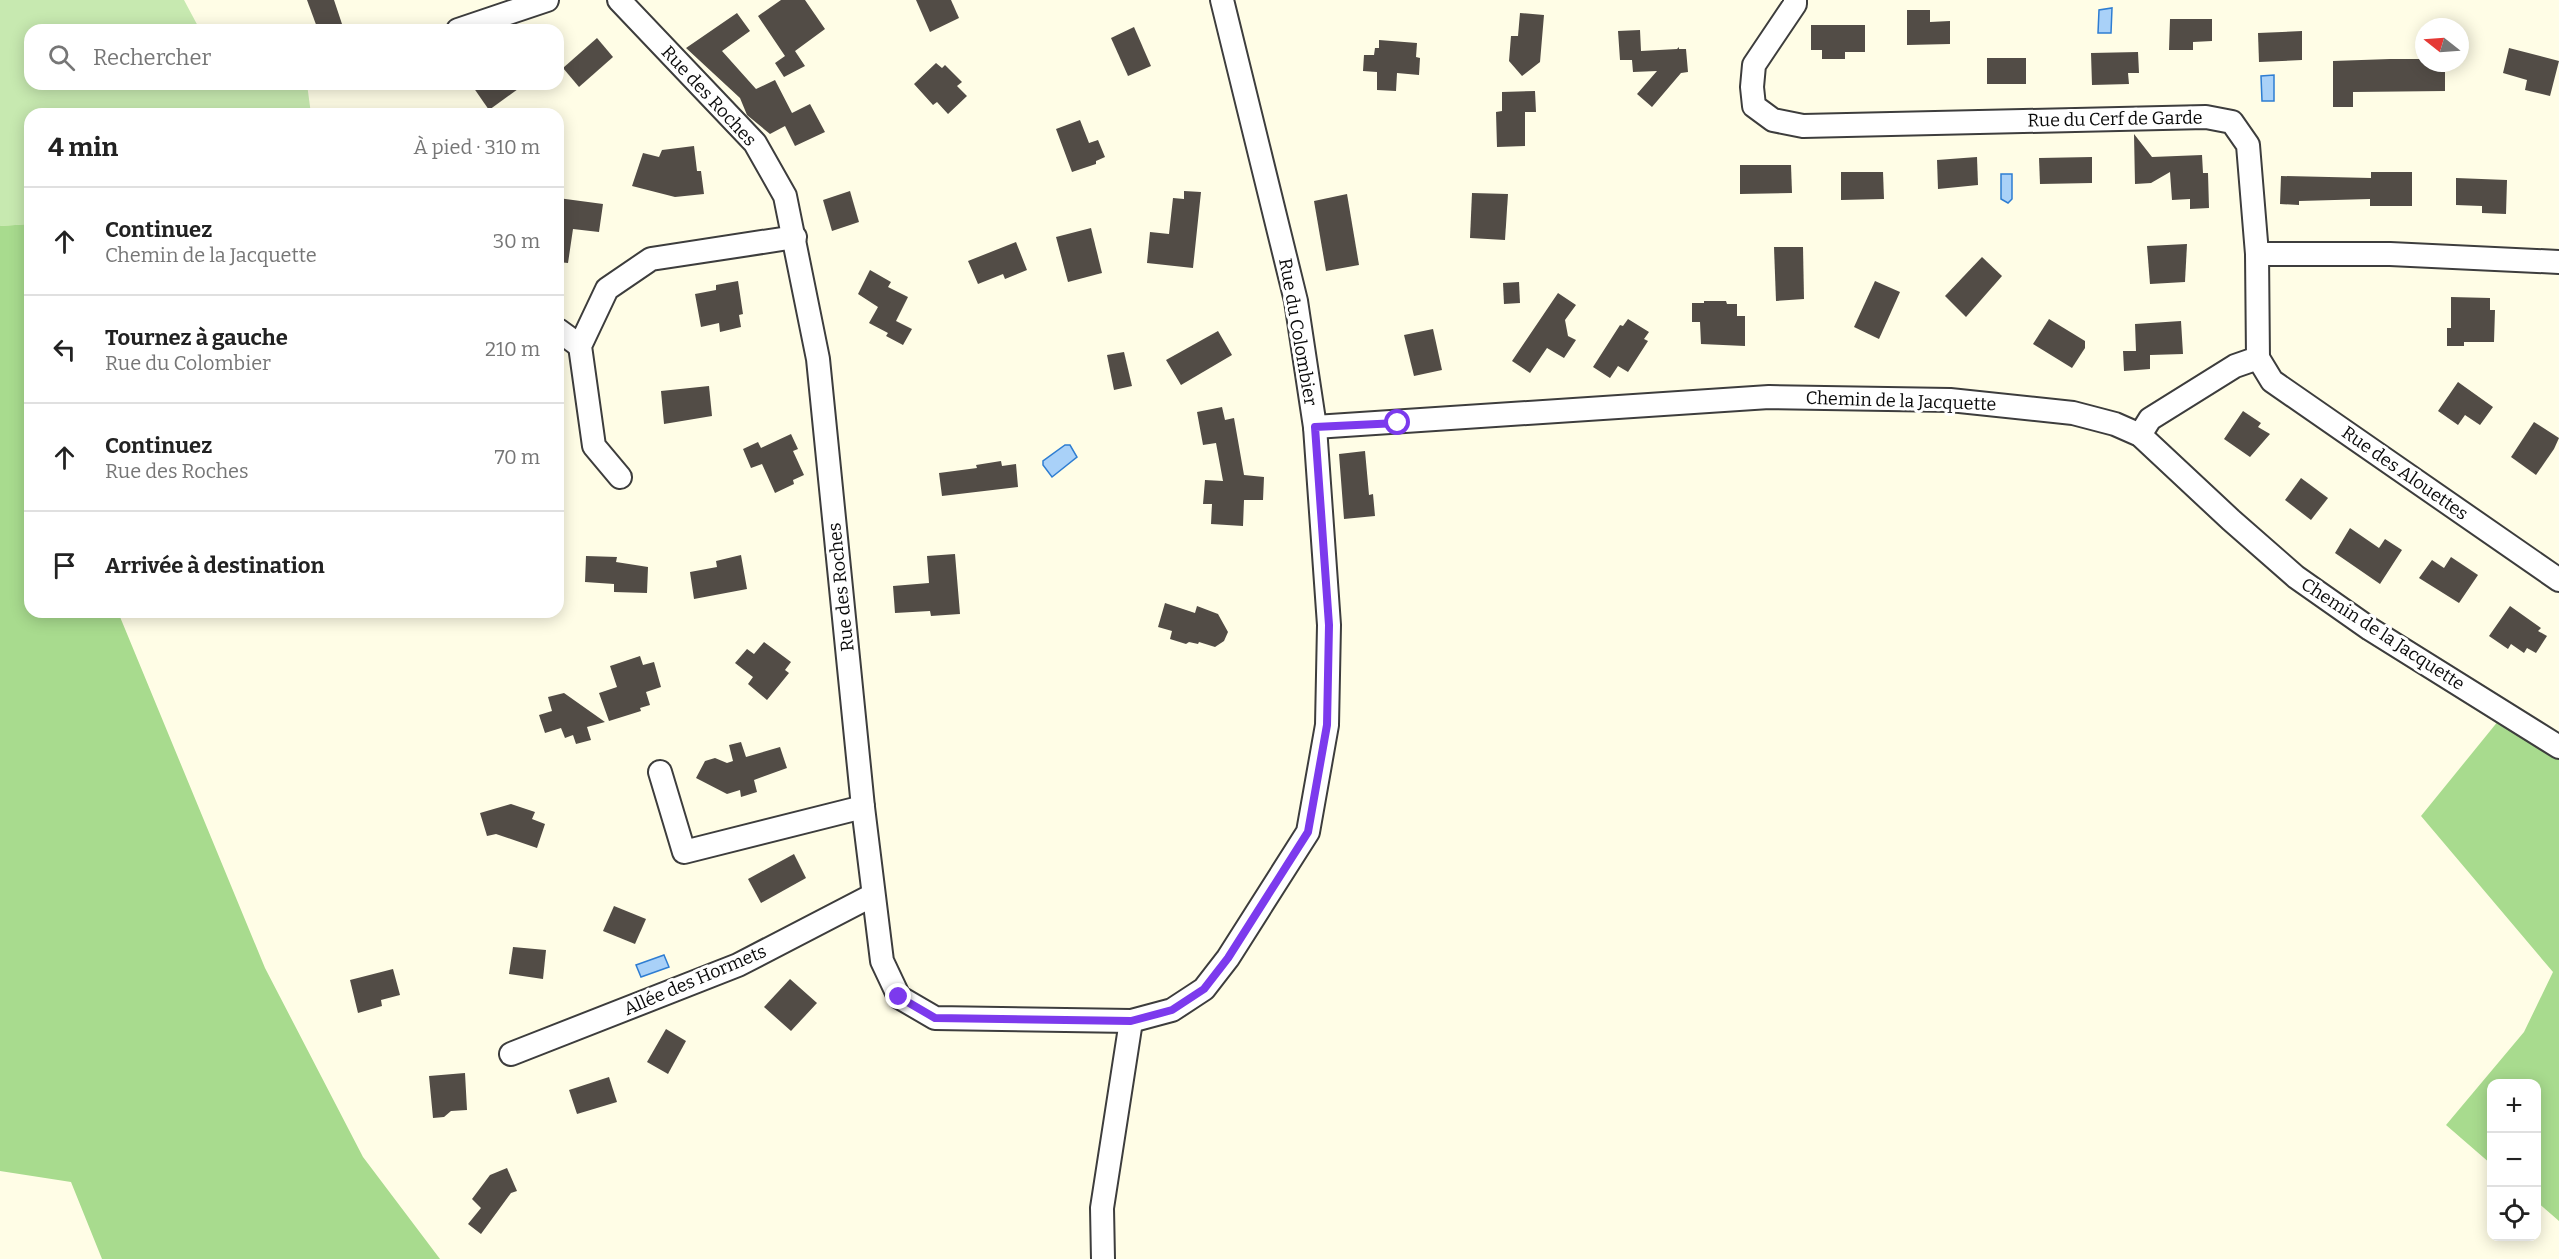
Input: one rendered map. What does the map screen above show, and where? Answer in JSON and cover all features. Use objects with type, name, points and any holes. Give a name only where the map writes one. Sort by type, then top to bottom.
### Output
[{"type":"street","points":[[476,24],[548,0]]},
{"type":"street","name":"Rue des Roches","points":[[619,0],[755,143],[786,196],[818,359],[863,807],[882,961],[899,997],[935,1018],[1131,1021]]},
{"type":"street","name":"Rue du Colombier","points":[[1131,1021],[1172,1010],[1204,989],[1228,958],[1308,832],[1327,725],[1329,625],[1315,427],[1296,301],[1222,0]]},
{"type":"street","name":"Rue du Cerf de Garde","points":[[1795,0],[1795,4],[1754,65],[1752,87],[1754,106],[1773,120],[1803,126],[2206,117],[2232,122],[2247,145],[2257,254]]},
{"type":"street","points":[[620,477],[594,446],[580,346],[607,289],[651,259],[795,237]]},
{"type":"street","points":[[2140,435],[2150,419],[2235,366],[2258,358],[2257,254],[2390,254],[2559,262]]},
{"type":"street","points":[[564,334],[580,346]]},
{"type":"street","name":"Rue des Alouettes","points":[[2258,358],[2272,381],[2559,580]]},
{"type":"street","name":"Chemin de la Jacquette","points":[[1315,427],[1769,397],[1950,400],[2073,413],[2115,424],[2140,435],[2296,577],[2370,629],[2559,747]]},
{"type":"street","points":[[660,772],[684,852],[863,807]]},
{"type":"street","name":"Allée des Hormets","points":[[512,1054],[738,966],[873,895]]},
{"type":"street","points":[[1103,1259],[1101,1208],[1131,1021]]},
{"type":"green space","points":[[0,0],[184,0],[197,24],[24,24],[24,90],[308,90],[310,108],[24,108],[24,224],[0,226]]},
{"type":"green space","points":[[24,224],[24,618],[120,618],[265,968],[363,1157],[440,1259],[102,1259],[71,1182],[0,1171],[0,226]]},
{"type":"green space","points":[[2499,720],[2559,758],[2559,1221],[2541,1205],[2541,1079],[2487,1079],[2487,1161],[2446,1125],[2524,1032],[2553,972],[2421,816]]},
{"type":"water","points":[[2112,8],[2111,33],[2098,33],[2099,10]]},
{"type":"water","points":[[2274,75],[2274,101],[2262,101],[2261,76]]},
{"type":"water","points":[[2001,174],[2012,174],[2012,199],[2008,203],[2001,199]]},
{"type":"water","points":[[1065,445],[1070,445],[1077,457],[1052,477],[1043,465],[1043,461]]},
{"type":"water","points":[[664,955],[669,967],[641,977],[636,965]]},
{"type":"building","points":[[307,0],[334,0],[342,24],[316,24]]},
{"type":"building","points":[[781,0],[805,0],[825,29],[795,51],[805,66],[784,77],[775,63],[785,56],[758,16]]},
{"type":"building","points":[[916,0],[951,0],[959,18],[930,32]]},
{"type":"building","points":[[1907,10],[1930,10],[1930,22],[1950,21],[1950,44],[1907,45]]},
{"type":"building","points":[[737,13],[750,31],[722,51],[756,89],[775,80],[792,113],[810,104],[825,132],[795,146],[785,126],[770,134],[747,115],[740,98],[686,48]]},
{"type":"building","points":[[1520,13],[1544,15],[1540,62],[1522,76],[1509,61],[1511,36],[1518,36]]},
{"type":"building","points":[[2170,19],[2212,19],[2212,41],[2193,42],[2193,50],[2169,50]]},
{"type":"building","points":[[1811,25],[1865,25],[1865,52],[1845,52],[1845,59],[1822,59],[1822,50],[1811,50]]},
{"type":"building","points":[[1134,27],[1151,66],[1128,76],[1111,38]]},
{"type":"building","points":[[1640,30],[1641,51],[1679,47],[1679,49],[1686,49],[1688,72],[1681,73],[1652,107],[1637,94],[1657,71],[1633,72],[1632,60],[1620,60],[1618,31]]},
{"type":"building","points":[[2302,31],[2302,60],[2259,62],[2258,33]]},
{"type":"building","points":[[597,38],[613,57],[579,87],[564,67]]},
{"type":"building","points":[[1379,40],[1417,43],[1416,57],[1420,58],[1419,75],[1397,73],[1396,91],[1377,90],[1377,72],[1363,71],[1364,55],[1374,55],[1375,48],[1379,48]]},
{"type":"building","points":[[2509,48],[2559,61],[2550,96],[2525,90],[2527,80],[2503,73]]},
{"type":"building","points":[[2138,52],[2139,73],[2128,73],[2129,84],[2092,85],[2091,53]]},
{"type":"building","points":[[1987,58],[2026,58],[2026,84],[1987,84]]},
{"type":"building","points":[[2415,59],[2415,72],[2445,72],[2445,91],[2353,92],[2353,107],[2333,107],[2333,61]]},
{"type":"building","points":[[936,63],[942,68],[945,65],[962,82],[957,86],[967,96],[948,114],[937,102],[933,105],[914,84]]},
{"type":"building","points":[[475,90],[517,90],[492,108],[488,108]]},
{"type":"building","points":[[1535,91],[1536,112],[1525,112],[1525,146],[1497,147],[1496,112],[1502,111],[1502,92]]},
{"type":"building","points":[[1080,120],[1089,143],[1098,140],[1105,157],[1096,161],[1096,164],[1072,172],[1056,129]]},
{"type":"building","points":[[2134,134],[2152,157],[2202,155],[2203,173],[2208,173],[2209,208],[2190,209],[2190,199],[2172,200],[2170,172],[2151,183],[2135,184]]},
{"type":"building","points":[[694,146],[697,171],[701,171],[704,194],[675,197],[632,186],[643,153],[659,157],[662,150]]},
{"type":"building","points":[[1977,157],[1978,185],[1938,189],[1937,160]]},
{"type":"building","points":[[2092,157],[2092,183],[2040,184],[2039,158]]},
{"type":"building","points":[[1740,165],[1791,165],[1792,193],[1740,194]]},
{"type":"building","points":[[1841,172],[1883,172],[1884,199],[1841,200]]},
{"type":"building","points":[[2371,172],[2412,172],[2412,206],[2370,206],[2370,199],[2299,201],[2299,205],[2280,204],[2281,176],[2371,178]]},
{"type":"building","points":[[2456,178],[2507,180],[2506,214],[2482,213],[2482,206],[2456,205]]},
{"type":"building","points":[[850,191],[859,222],[832,231],[823,200]]},
{"type":"building","points":[[1184,191],[1201,192],[1193,268],[1147,263],[1150,232],[1169,234],[1173,198],[1184,199]]},
{"type":"building","points":[[1472,193],[1508,194],[1505,240],[1470,238]]},
{"type":"building","points":[[1347,194],[1359,265],[1326,271],[1314,201]]},
{"type":"building","points":[[564,199],[603,204],[599,232],[573,229],[568,263],[564,263]]},
{"type":"building","points":[[1091,228],[1102,273],[1068,282],[1056,237]]},
{"type":"building","points":[[1016,242],[1027,270],[1005,279],[1003,274],[978,284],[968,261]]},
{"type":"building","points":[[2187,244],[2185,282],[2150,284],[2147,246]]},
{"type":"building","points":[[1774,247],[1803,247],[1804,299],[1776,301]]},
{"type":"building","points":[[1982,257],[2002,276],[1966,317],[1945,296]]},
{"type":"building","points":[[870,270],[891,282],[888,287],[908,297],[896,321],[912,329],[903,345],[886,336],[888,333],[869,323],[878,307],[858,294]]},
{"type":"building","points":[[738,281],[743,314],[739,315],[741,327],[720,332],[719,323],[701,327],[695,294],[716,290],[716,285]]},
{"type":"building","points":[[1875,281],[1900,292],[1879,339],[1854,327]]},
{"type":"building","points":[[1519,282],[1520,303],[1504,304],[1503,283]]},
{"type":"building","points":[[1558,293],[1576,305],[1565,320],[1568,336],[1576,340],[1564,358],[1547,348],[1530,373],[1512,361]]},
{"type":"building","points":[[2451,297],[2490,298],[2490,310],[2495,310],[2494,342],[2464,342],[2464,346],[2447,346],[2447,328],[2451,328]]},
{"type":"building","points":[[1704,301],[1726,301],[1727,304],[1737,304],[1737,316],[1745,316],[1745,346],[1701,344],[1700,322],[1692,322],[1692,303],[1704,303]]},
{"type":"building","points":[[1628,319],[1649,332],[1644,339],[1648,341],[1628,372],[1618,366],[1610,378],[1593,367],[1620,325],[1623,326]]},
{"type":"building","points":[[2049,319],[2085,341],[2085,348],[2072,368],[2033,344]]},
{"type":"building","points":[[2181,321],[2183,354],[2150,355],[2150,369],[2124,371],[2123,351],[2136,351],[2135,324]]},
{"type":"building","points":[[1433,329],[1442,370],[1414,376],[1404,335]]},
{"type":"building","points":[[1218,331],[1232,355],[1181,385],[1166,360]]},
{"type":"building","points":[[1124,352],[1132,386],[1114,390],[1107,355]]},
{"type":"building","points":[[2458,382],[2493,407],[2480,425],[2465,415],[2458,425],[2438,411]]},
{"type":"building","points":[[709,386],[712,416],[664,424],[661,391]]},
{"type":"building","points":[[1222,407],[1225,420],[1234,418],[1244,475],[1264,477],[1263,500],[1244,500],[1243,526],[1211,524],[1212,504],[1203,504],[1205,480],[1223,481],[1216,443],[1203,445],[1197,412]]},
{"type":"building","points":[[2243,411],[2261,423],[2258,427],[2270,434],[2250,457],[2224,439]]},
{"type":"building","points":[[2534,422],[2559,438],[2536,475],[2511,457]]},
{"type":"building","points":[[791,434],[798,449],[793,451],[804,475],[793,480],[794,484],[775,493],[762,464],[751,468],[743,449],[758,442],[761,448]]},
{"type":"building","points":[[1365,451],[1369,495],[1373,494],[1375,516],[1344,519],[1339,454]]},
{"type":"building","points":[[1001,461],[1002,466],[1016,464],[1018,487],[942,496],[939,473],[977,468],[976,465]]},
{"type":"building","points":[[2301,478],[2328,498],[2311,520],[2285,500]]},
{"type":"building","points":[[2350,528],[2379,548],[2385,539],[2402,550],[2380,584],[2335,553]]},
{"type":"building","points":[[955,554],[960,614],[931,616],[930,611],[895,613],[893,586],[929,583],[927,556]]},
{"type":"building","points":[[741,555],[747,589],[694,599],[690,572],[717,567],[716,561]]},
{"type":"building","points":[[586,556],[617,557],[616,562],[648,567],[647,593],[614,592],[614,584],[585,582]]},
{"type":"building","points":[[2451,557],[2478,575],[2459,603],[2419,578],[2432,560],[2444,568]]},
{"type":"building","points":[[1165,603],[1195,613],[1197,606],[1218,614],[1228,632],[1224,641],[1215,647],[1199,642],[1198,644],[1189,642],[1186,644],[1170,639],[1172,631],[1158,627]]},
{"type":"building","points":[[2510,606],[2541,628],[2538,631],[2547,636],[2536,653],[2527,648],[2524,653],[2511,644],[2508,649],[2489,636]]},
{"type":"building","points":[[764,642],[791,662],[785,670],[789,673],[767,700],[748,684],[753,677],[735,663],[747,649],[754,654]]},
{"type":"building","points":[[640,656],[643,665],[654,662],[661,687],[646,692],[650,705],[640,708],[641,711],[609,721],[599,693],[617,687],[610,666]]},
{"type":"building","points":[[564,693],[605,722],[587,727],[591,740],[576,744],[573,735],[565,738],[561,728],[545,733],[539,715],[552,711],[548,697]]},
{"type":"building","points":[[741,742],[746,757],[780,747],[787,768],[754,780],[757,792],[741,797],[740,790],[727,794],[696,778],[705,761],[715,758],[727,763],[733,761],[729,745]]},
{"type":"building","points":[[511,804],[535,812],[532,819],[545,824],[537,848],[496,834],[487,836],[480,813]]},
{"type":"building","points":[[794,854],[806,878],[761,903],[748,879]]},
{"type":"building","points":[[614,906],[646,919],[635,944],[603,931]]},
{"type":"building","points":[[513,947],[546,950],[543,979],[509,974]]},
{"type":"building","points":[[393,969],[400,995],[381,1000],[382,1006],[358,1013],[350,980]]},
{"type":"building","points":[[790,979],[817,1003],[791,1031],[764,1007]]},
{"type":"building","points":[[666,1029],[686,1041],[668,1074],[647,1062]]},
{"type":"building","points":[[465,1073],[467,1110],[451,1111],[444,1117],[433,1118],[429,1076]]},
{"type":"building","points":[[609,1077],[617,1102],[577,1114],[569,1090]]},
{"type":"building","points":[[507,1168],[517,1191],[511,1193],[481,1234],[468,1224],[481,1208],[472,1199],[490,1175]]},
{"type":"route","points":[[899,997],[935,1018],[1131,1021],[1172,1010],[1204,989],[1228,958],[1308,832],[1327,725],[1329,625],[1315,427],[1398,423]]}]
